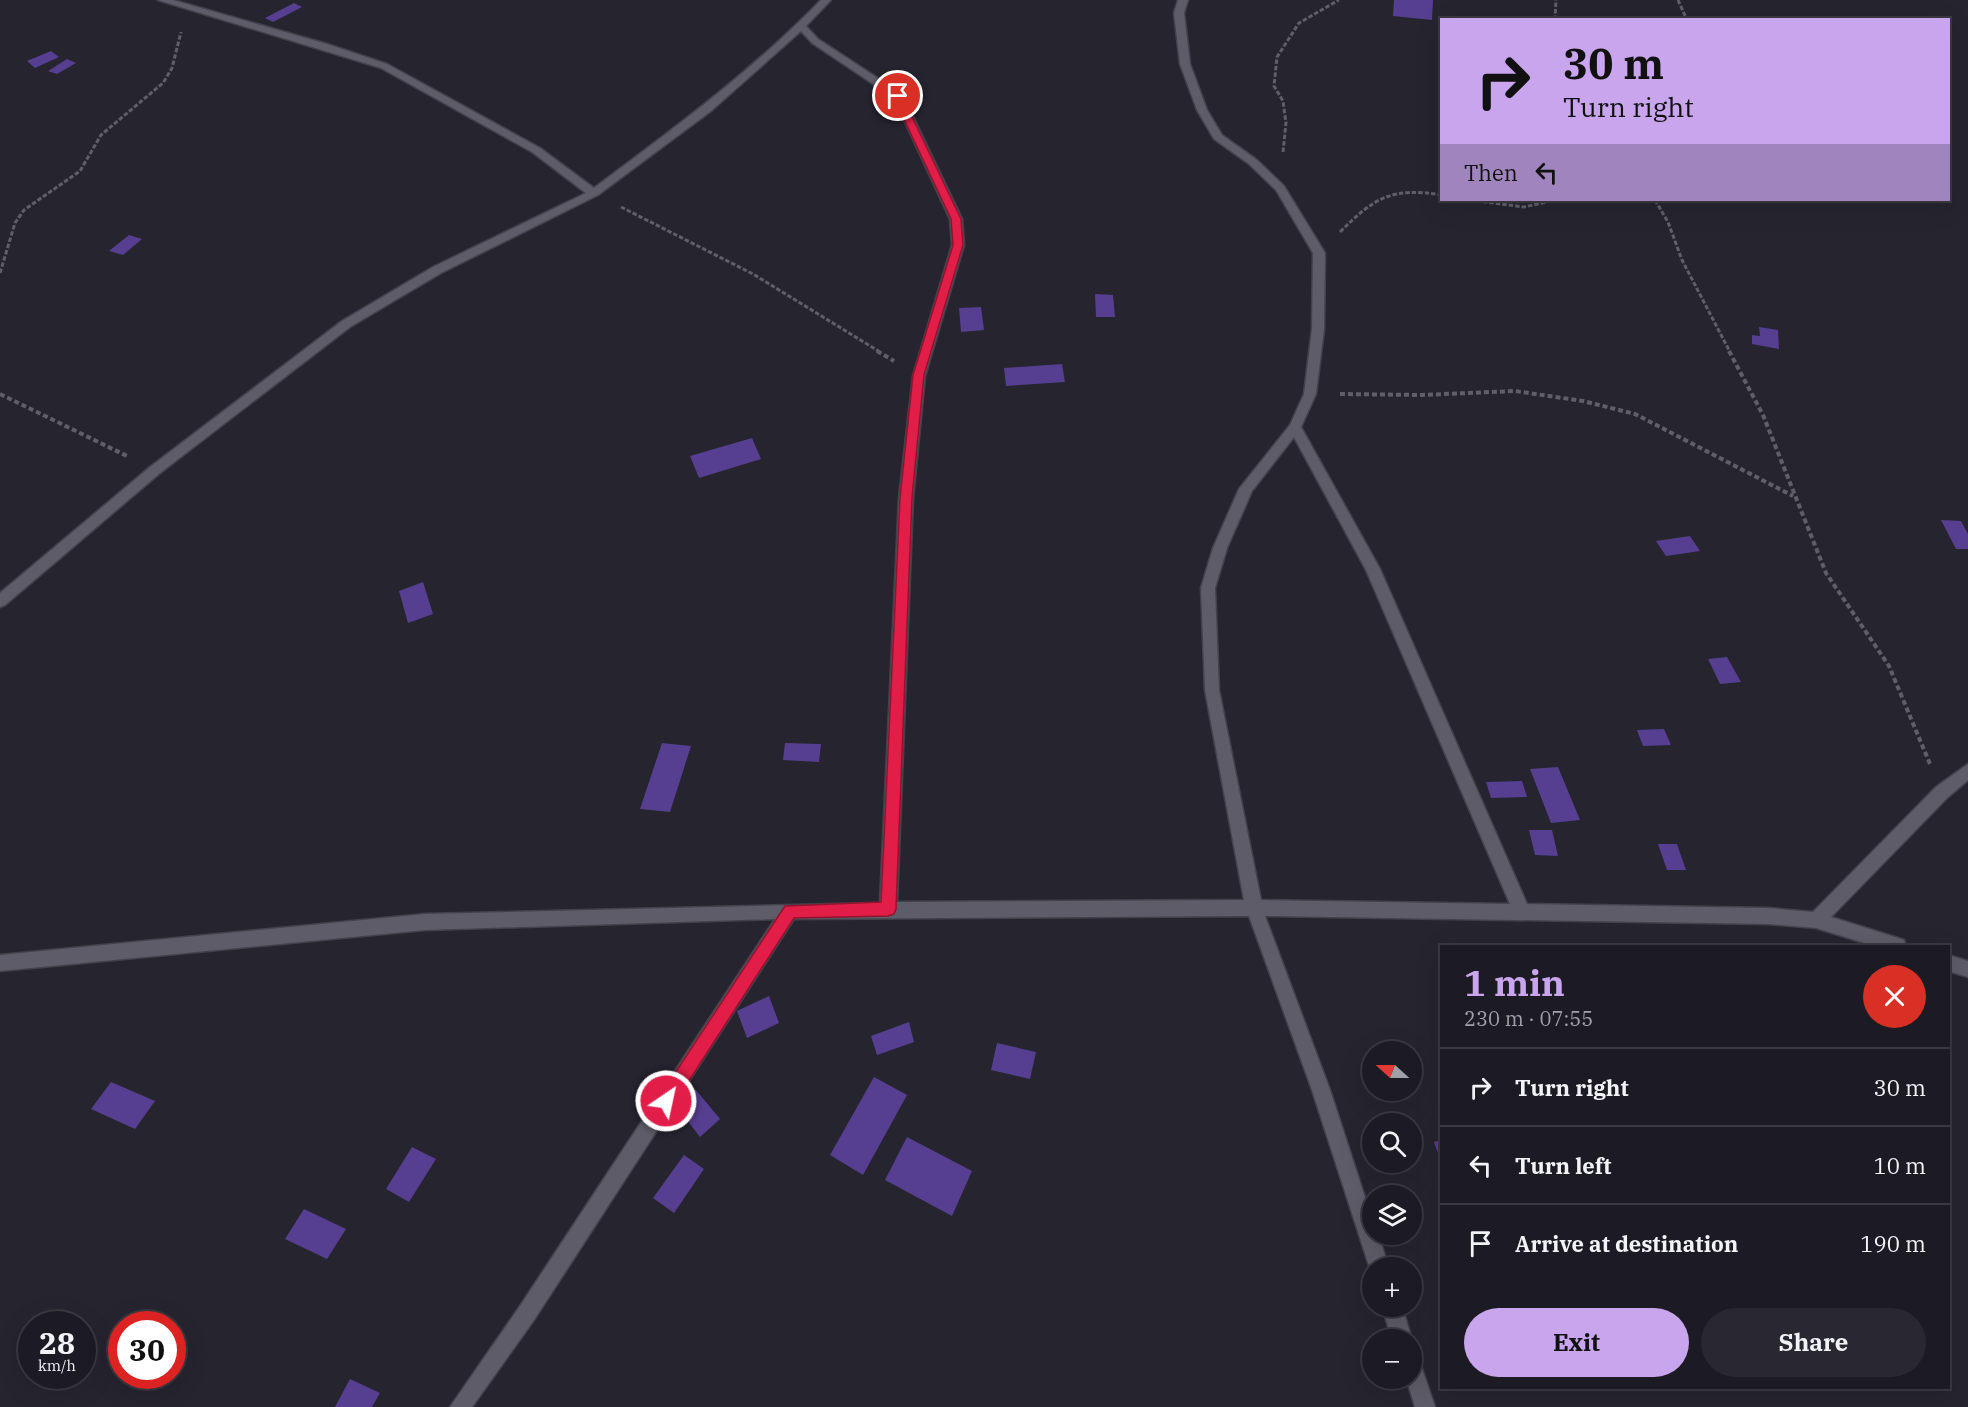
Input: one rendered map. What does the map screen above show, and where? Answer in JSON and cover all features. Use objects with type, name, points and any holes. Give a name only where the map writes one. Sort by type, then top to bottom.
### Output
[{"type":"street","points":[[163,0],[324,46],[384,66],[536,150],[594,193]]},
{"type":"street","points":[[0,601],[155,470],[346,324],[437,270],[594,193],[706,109],[801,26],[826,0]]},
{"type":"street","points":[[1182,0],[1179,13],[1185,64],[1202,110],[1218,137],[1253,162],[1280,188],[1319,253],[1317,329],[1310,394],[1295,427],[1246,489],[1220,548],[1208,588],[1212,690],[1254,908],[1321,1090],[1375,1257]]},
{"type":"street","points":[[801,26],[815,41],[898,96],[956,219],[958,245],[919,375],[906,498],[888,909]]},
{"type":"street","points":[[1295,427],[1373,569],[1522,913]]},
{"type":"street","points":[[1816,920],[1942,792],[1968,771]]},
{"type":"street","points":[[0,963],[424,922],[888,909],[1254,908],[1768,916],[1816,920],[1895,945]]},
{"type":"street","points":[[460,1407],[527,1313],[790,911]]},
{"type":"street","points":[[1950,964],[1968,969]]},
{"type":"street","points":[[1419,1389],[1425,1407]]},
{"type":"path","points":[[1280,188],[1286,123],[1283,101],[1274,86],[1277,57],[1299,23],[1339,0]]},
{"type":"path","points":[[1555,18],[1556,0]]},
{"type":"path","points":[[1678,0],[1687,18]]},
{"type":"path","points":[[0,273],[5,263],[15,223],[24,210],[80,171],[101,135],[163,83],[172,68],[186,6]]},
{"type":"path","points":[[1319,253],[1368,203],[1386,194],[1406,191],[1440,195]]},
{"type":"path","points":[[594,193],[753,274],[919,375]]},
{"type":"path","points":[[1477,201],[1517,207],[1542,207],[1553,201]]},
{"type":"path","points":[[1656,201],[1668,222],[1682,260],[1763,415],[1826,573],[1889,666],[1942,792]]},
{"type":"path","points":[[1310,394],[1422,395],[1515,391],[1583,401],[1635,414],[1794,496]]},
{"type":"path","points":[[0,394],[155,470]]},
{"type":"building","points":[[1394,0],[1433,0],[1432,20],[1393,16]]},
{"type":"building","points":[[294,3],[302,7],[273,22],[265,18]]},
{"type":"building","points":[[51,51],[59,57],[35,68],[27,61]]},
{"type":"building","points":[[67,59],[76,63],[57,74],[48,71]]},
{"type":"building","points":[[129,235],[142,239],[123,255],[109,251]]},
{"type":"building","points":[[1095,294],[1113,295],[1115,317],[1096,317]]},
{"type":"building","points":[[981,307],[984,330],[961,332],[959,308]]},
{"type":"building","points":[[1759,327],[1778,330],[1779,349],[1752,344],[1752,335],[1760,336]]},
{"type":"building","points":[[1062,364],[1065,382],[1006,386],[1004,368]]},
{"type":"building","points":[[752,438],[761,459],[699,478],[690,456]]},
{"type":"building","points":[[1941,520],[1961,521],[1968,534],[1968,549],[1956,549]]},
{"type":"building","points":[[1690,536],[1700,551],[1666,556],[1656,541]]},
{"type":"building","points":[[423,582],[433,614],[408,623],[399,591]]},
{"type":"building","points":[[1727,657],[1741,682],[1720,684],[1708,659]]},
{"type":"building","points":[[1664,729],[1671,745],[1643,746],[1637,730]]},
{"type":"building","points":[[662,743],[691,746],[670,812],[640,809]]},
{"type":"building","points":[[785,743],[821,744],[819,762],[783,760]]},
{"type":"building","points":[[1558,767],[1580,820],[1551,823],[1530,769]]},
{"type":"building","points":[[1522,781],[1527,797],[1491,798],[1486,782]]},
{"type":"building","points":[[1529,830],[1552,830],[1558,856],[1535,855]]},
{"type":"building","points":[[1658,844],[1677,844],[1686,870],[1667,870]]},
{"type":"building","points":[[769,996],[779,1023],[747,1038],[737,1011]]},
{"type":"building","points":[[909,1022],[914,1042],[877,1055],[871,1036]]},
{"type":"building","points":[[997,1043],[1036,1052],[1030,1079],[991,1070]]},
{"type":"building","points":[[874,1077],[907,1095],[863,1175],[830,1155]]},
{"type":"building","points":[[111,1082],[155,1101],[135,1129],[91,1109]]},
{"type":"building","points":[[696,1090],[720,1119],[700,1137],[677,1107]]},
{"type":"building","points":[[907,1137],[972,1171],[952,1216],[885,1180]]},
{"type":"building","points":[[1440,1140],[1440,1159],[1434,1142]]},
{"type":"building","points":[[412,1147],[436,1159],[409,1202],[386,1189]]},
{"type":"building","points":[[684,1155],[704,1169],[674,1213],[653,1198]]},
{"type":"building","points":[[304,1209],[346,1229],[327,1259],[285,1239]]},
{"type":"building","points":[[350,1379],[380,1393],[372,1407],[335,1407]]},
{"type":"route","points":[[666,1101],[790,911],[888,909],[906,498],[919,375],[958,245],[956,219],[898,96]]}]
